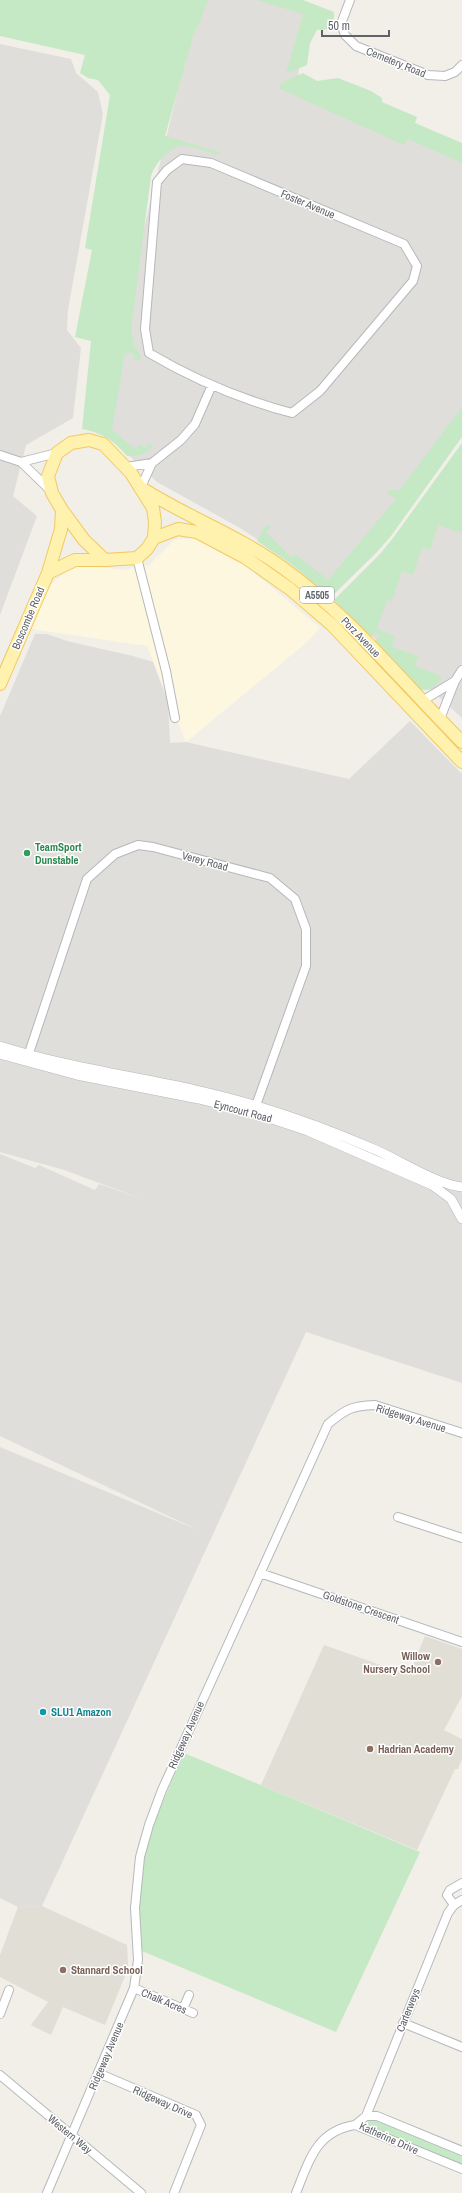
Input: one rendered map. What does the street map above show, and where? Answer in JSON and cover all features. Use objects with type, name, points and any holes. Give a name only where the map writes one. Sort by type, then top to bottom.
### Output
[{"type":"main road","name":"A5505","points":[[57,453],[71,443],[89,440],[103,444],[126,467],[153,508],[155,522],[154,538]]},
{"type":"main road","points":[[57,453],[48,476],[52,493],[62,510],[84,540],[105,560],[137,558],[147,549],[154,538]]},
{"type":"main road","name":"Porz Avenue","points":[[141,488],[245,542],[284,568],[320,597],[348,623],[462,742]]},
{"type":"main road","name":"Boscombe Road","points":[[0,684],[48,573],[61,529],[62,510]]},
{"type":"main road","name":"Porz Avenue","points":[[154,538],[178,529],[197,532],[246,558],[290,589],[332,625],[462,762]]},
{"type":"main road","name":"Boscombe Road","points":[[48,573],[76,560],[105,560]]},
{"type":"street","name":"Cemetery Road","points":[[350,0],[341,24],[345,35],[356,46],[428,75],[445,76],[455,72],[462,65]]},
{"type":"street","name":"Foster Avenue","points":[[182,160],[211,163],[404,244],[417,266],[413,281],[320,391],[292,413],[273,408],[212,385],[149,353],[145,329],[157,182],[167,170],[182,160]]},
{"type":"street","points":[[141,488],[152,463],[181,440],[195,424],[212,385]]},
{"type":"street","points":[[21,462],[57,453]]},
{"type":"street","points":[[0,455],[21,462],[52,493]]},
{"type":"street","points":[[126,467],[152,463]]},
{"type":"street","points":[[137,558],[166,671],[175,718]]},
{"type":"street","points":[[440,719],[455,681],[462,670]]},
{"type":"street","points":[[422,701],[455,681]]},
{"type":"street","name":"Verey Road","points":[[27,1059],[87,879],[115,854],[138,845],[153,847],[270,878],[295,899],[306,929],[306,966],[255,1109]]},
{"type":"street","name":"Eyncourt Road","points":[[0,1046],[27,1059]]},
{"type":"street","name":"Eyncourt Road","points":[[0,1054],[195,1090],[255,1109],[317,1126],[374,1149],[441,1181],[462,1187]]},
{"type":"street","name":"Eyncourt Road","points":[[255,1109],[314,1133],[432,1186],[451,1199],[462,1219]]},
{"type":"street","name":"Ridgeway Avenue","points":[[47,2193],[134,1988],[138,1960],[135,1908],[140,1857],[149,1825],[192,1719],[328,1424],[345,1410],[375,1405],[462,1433]]},
{"type":"street","points":[[398,1517],[462,1538]]},
{"type":"street","name":"Goldstone Crescent","points":[[260,1573],[462,1642]]},
{"type":"street","points":[[454,1905],[447,1895],[450,1890],[462,1883]]},
{"type":"street","name":"Carterweys","points":[[366,2116],[448,1913],[454,1905],[462,1900]]},
{"type":"street","name":"Chalk Acres","points":[[134,1988],[193,2013]]},
{"type":"street","points":[[0,2014],[9,1990]]},
{"type":"street","points":[[183,2009],[189,1995]]},
{"type":"street","points":[[403,2023],[462,2047]]},
{"type":"street","name":"Ridgeway Drive","points":[[98,2073],[196,2115],[201,2125],[174,2193]]},
{"type":"street","name":"Western Way","points":[[0,2075],[141,2193]]},
{"type":"street","name":"Katherine Drive","points":[[462,2151],[376,2116],[366,2116],[355,2125],[462,2169]]},
{"type":"street","points":[[296,2193],[316,2146],[332,2133],[355,2125]]},
{"type":"shaded area","points":[[200,0],[275,0],[308,8],[297,83],[462,154],[462,426],[332,588],[240,528],[157,482],[96,424]]},
{"type":"shaded area","points":[[0,44],[71,59],[76,73],[98,92],[103,114],[68,310],[67,330],[81,348],[73,418],[26,445],[13,496],[37,516],[0,615]]},
{"type":"shaded area","points":[[442,516],[462,522],[462,718],[351,617]]},
{"type":"shaded area","points":[[197,538],[244,564],[320,628],[306,643],[186,742],[147,646],[32,629],[48,587],[68,570],[81,565],[124,570],[149,565],[174,540]]},
{"type":"shaded area","points":[[35,634],[47,634],[67,641],[153,662],[168,702],[170,743],[186,742],[349,779],[410,721],[462,774],[462,1383],[306,1332],[42,1906],[18,1907],[0,1898],[0,1447],[198,1530],[0,1436],[0,1154],[35,1168],[39,1165],[95,1190],[99,1184],[145,1200],[64,1170],[0,1152],[0,716]]},
{"type":"shaded area","name":"Hadrian Academy","points":[[425,1636],[462,1649],[462,1696],[444,1730],[462,1739],[462,1759],[458,1769],[455,1769],[417,1850],[261,1785],[324,1645],[409,1675]]},
{"type":"shaded area","name":"Stannard School","points":[[42,1906],[127,1945],[128,1964],[125,1976],[105,2025],[63,2007],[51,2035],[31,2025],[48,2002],[0,1977],[0,1955],[18,1907]]},
{"type":"green space","points":[[0,0],[208,0],[197,29],[195,29],[165,136],[220,152],[218,155],[188,146],[176,148],[160,160],[151,176],[131,329],[134,345],[141,357],[138,361],[134,360],[134,354],[125,353],[112,430],[135,449],[140,444],[145,448],[149,443],[153,447],[141,455],[127,456],[118,446],[107,438],[95,432],[82,429],[91,341],[75,337],[92,250],[85,248],[110,95],[98,80],[88,78],[80,73],[85,55],[0,36]]},
{"type":"green space","points":[[257,0],[303,0],[334,12],[334,29],[317,30],[310,43],[307,65],[286,74],[303,14]]},
{"type":"green space","points":[[303,73],[317,81],[338,78],[371,91],[382,98],[382,102],[417,117],[415,123],[462,143],[462,163],[408,139],[404,145],[278,88],[283,82]]},
{"type":"green space","points":[[462,407],[462,437],[391,536],[377,552],[331,597],[291,564],[257,541],[266,525],[271,527],[266,532],[291,557],[295,554],[328,580],[396,499],[387,492],[395,489],[399,491]]},
{"type":"green space","points":[[462,443],[462,533],[438,525],[430,550],[422,547],[413,575],[402,571],[392,601],[387,600],[377,629],[395,636],[392,647],[418,656],[415,666],[440,675],[441,680],[436,685],[432,688],[424,690],[420,689],[375,641],[379,636],[375,632],[371,637],[334,600],[380,554]]},
{"type":"green space","points":[[184,1753],[420,1852],[336,2032],[142,1951],[140,1884],[143,1862],[146,1848],[156,1820]]},
{"type":"green space","points":[[370,2118],[462,2156],[462,2164],[366,2125]]},
{"type":"place","name":"TeamSport Dunstable","points":[[27,853]]},
{"type":"place","name":"Willow Nursery School","points":[[438,1662]]},
{"type":"place","name":"SLU1 Amazon","points":[[43,1712]]},
{"type":"place","name":"Hadrian Academy","points":[[370,1749]]},
{"type":"place","name":"Stannard School","points":[[63,1970]]}]
